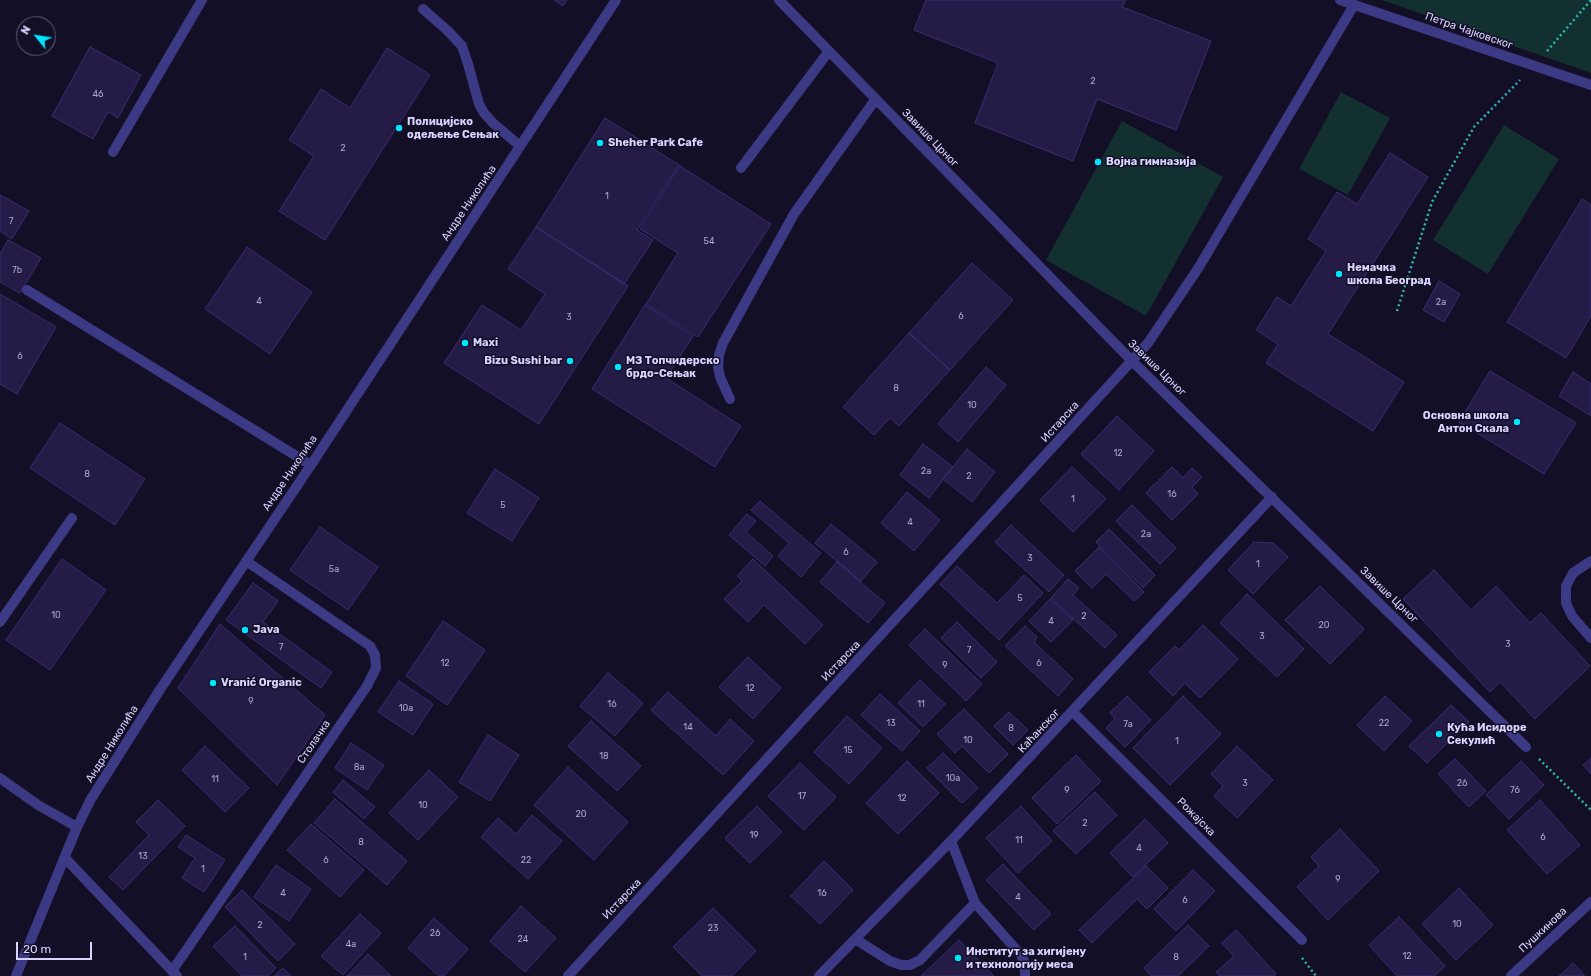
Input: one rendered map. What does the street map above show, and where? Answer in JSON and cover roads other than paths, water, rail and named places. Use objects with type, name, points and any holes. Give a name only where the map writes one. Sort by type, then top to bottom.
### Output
[{"type":"street","points":[[114,152],[202,0]]},
{"type":"street","name":"Андре Николића","points":[[16,976],[77,827],[92,799],[161,688],[311,465],[616,0]]},
{"type":"street","name":"Завише Црног","points":[[779,0],[875,100],[1132,361],[1526,747]]},
{"type":"street","name":"Петра Чајковског","points":[[1340,0],[1591,85]]},
{"type":"street","name":"Истарска","points":[[568,976],[1148,343],[1199,267],[1354,5]]},
{"type":"street","points":[[423,9],[448,31],[462,46],[479,104],[484,113],[493,123],[520,146]]},
{"type":"street","points":[[741,168],[829,51]]},
{"type":"street","points":[[730,399],[720,376],[718,367],[719,355],[723,343],[794,214],[875,100]]},
{"type":"street","points":[[27,290],[311,465]]},
{"type":"street","name":"Каћанског","points":[[819,976],[951,841],[1272,498]]},
{"type":"street","points":[[0,622],[72,518]]},
{"type":"street","name":"Столачка","points":[[174,973],[367,686],[376,668],[375,655],[370,646],[246,561]]},
{"type":"street","points":[[1589,562],[1573,573],[1566,586],[1566,603],[1572,616],[1591,638]]},
{"type":"street","name":"Рожајска","points":[[1073,712],[1302,940]]},
{"type":"street","points":[[0,778],[38,805],[77,827]]},
{"type":"street","points":[[951,841],[975,904],[1021,955],[1025,963],[1025,976]]},
{"type":"street","points":[[65,858],[174,973]]},
{"type":"street","name":"Пушкинова","points":[[1511,976],[1591,902]]},
{"type":"street","points":[[855,939],[890,961],[901,966],[910,965],[920,960],[975,904]]},
{"type":"place","name":"Полицијско одељење Сењак","points":[[399,128]]},
{"type":"place","name":"Sheher Park Cafe","points":[[600,143]]},
{"type":"place","name":"Војна гимназија","points":[[1098,162]]},
{"type":"place","name":"Немачка школа Београд","points":[[1339,274]]},
{"type":"place","name":"Maxi","points":[[465,343]]},
{"type":"place","name":"Bizu Sushi bar","points":[[570,361]]},
{"type":"place","name":"МЗ Топчидерско брдо-Сењак","points":[[618,367]]},
{"type":"place","name":"Основна школа Антон Скала","points":[[1517,422]]},
{"type":"place","name":"Java","points":[[245,630]]},
{"type":"place","name":"Vranić Organic","points":[[213,683]]},
{"type":"place","name":"Кућа Исидоре Секулић","points":[[1439,734]]},
{"type":"place","name":"Институт за хигијену и технологију меса","points":[[958,958]]}]
